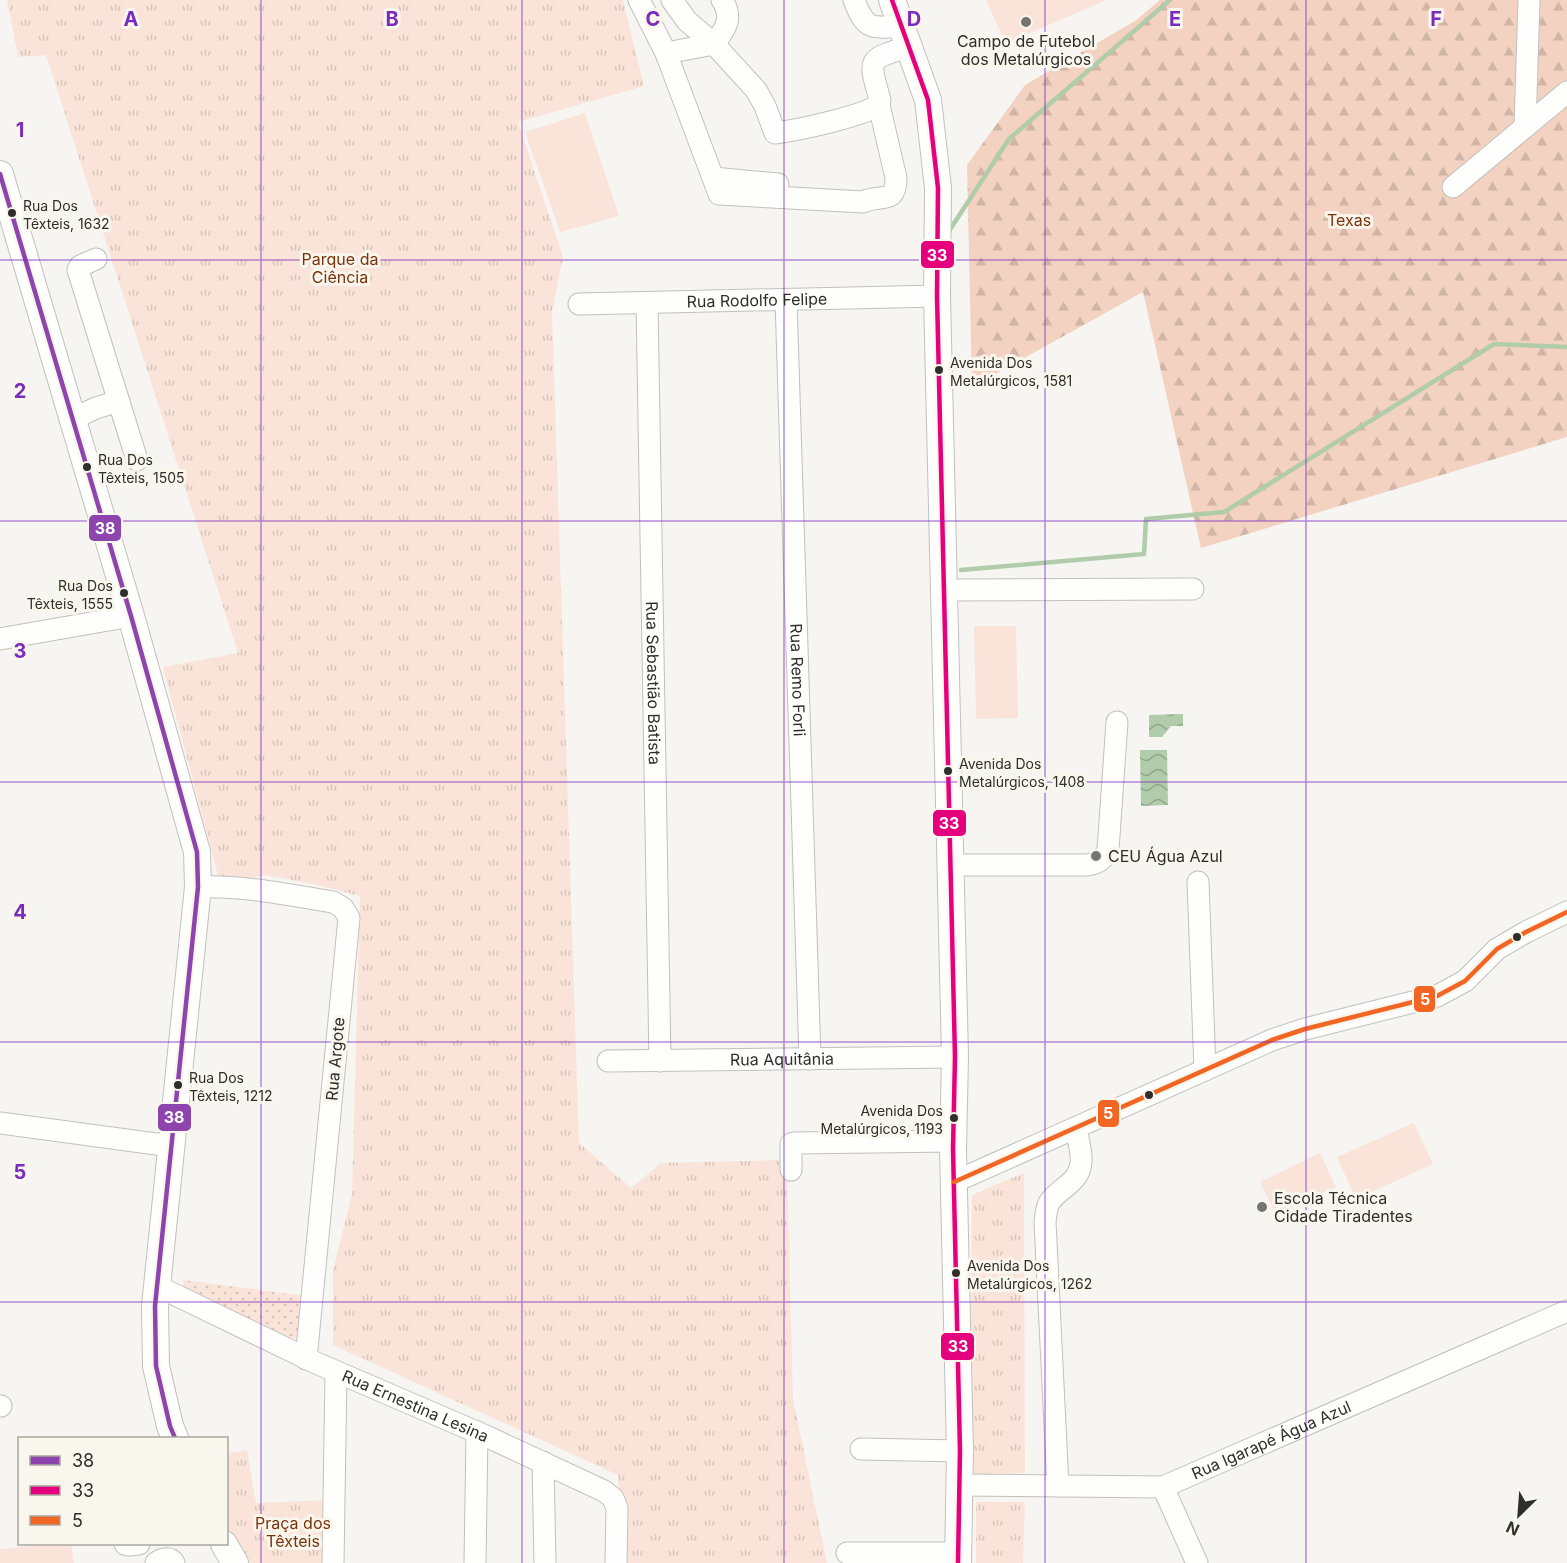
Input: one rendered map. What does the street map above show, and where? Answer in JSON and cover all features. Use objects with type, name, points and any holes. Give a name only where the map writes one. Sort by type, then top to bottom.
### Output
[{"type":"main road","points":[[892,0],[928,100],[938,188],[937,296],[956,1057],[953,1141],[960,1451],[958,1558]]},
{"type":"main road","points":[[0,174],[131,616],[197,852],[198,887],[154,1306],[156,1366],[176,1437]]},
{"type":"main road","points":[[225,1545],[235,1563]]},
{"type":"street","points":[[639,0],[666,53],[713,178],[822,187],[865,198],[886,198],[892,195],[896,189],[896,178],[871,68],[873,62],[906,36]]},
{"type":"street","points":[[672,0],[687,21],[714,44],[756,90],[775,133],[792,131],[879,105]]},
{"type":"street","points":[[666,53],[714,44],[727,27],[729,18],[722,0]]},
{"type":"street","points":[[854,0],[866,24],[906,36]]},
{"type":"street","points":[[1525,127],[1529,0]]},
{"type":"street","points":[[1453,187],[1567,92]]},
{"type":"street","points":[[96,259],[80,266],[78,270],[137,460]]},
{"type":"street","name":"Rua Rodolfo Felipe","points":[[579,304],[937,296]]},
{"type":"street","name":"Rua Remo Forli","points":[[786,300],[810,1059]]},
{"type":"street","name":"Rua Sebastião Batista","points":[[647,303],[660,1061]]},
{"type":"street","points":[[72,419],[119,401]]},
{"type":"street","points":[[944,590],[1193,589]]},
{"type":"street","points":[[0,639],[131,616]]},
{"type":"street","points":[[951,865],[1087,866],[1103,860],[1108,850],[1117,722]]},
{"type":"street","points":[[1198,882],[1205,1070]]},
{"type":"street","name":"Rua Argote","points":[[198,887],[247,888],[333,902],[343,908],[349,918],[306,1359]]},
{"type":"street","points":[[954,1182],[1272,1040],[1305,1029],[1437,996],[1465,981],[1497,949],[1567,912]]},
{"type":"street","name":"Rua Aquitânia","points":[[608,1061],[956,1057]]},
{"type":"street","points":[[0,1123],[171,1146]]},
{"type":"street","points":[[1058,1486],[1045,1222],[1046,1210],[1050,1202],[1073,1182],[1080,1172],[1082,1161],[1076,1129]]},
{"type":"street","points":[[791,1170],[791,1144],[794,1143],[953,1141]]},
{"type":"street","name":"Rua Ernestina Lesina","points":[[157,1286],[306,1359],[477,1432],[604,1491],[613,1498],[617,1508],[616,1563]]},
{"type":"street","name":"Rua Igarapé Água Azul","points":[[959,1485],[1163,1487],[1567,1311]]},
{"type":"street","points":[[333,1563],[336,1372]]},
{"type":"street","points":[[475,1563],[477,1432]]},
{"type":"street","points":[[861,1449],[960,1451]]},
{"type":"street","points":[[543,1462],[545,1563]]},
{"type":"street","points":[[1163,1487],[1197,1563]]},
{"type":"street","points":[[847,1553],[958,1558]]},
{"type":"street","points":[[156,1563],[168,1559],[174,1563]]},
{"type":"green space","name":"Parque da Ciência","points":[[7,0],[623,0],[644,86],[518,122],[563,257],[552,312],[579,1143],[631,1188],[661,1163],[787,1160],[793,1399],[827,1563],[624,1563],[618,1475],[333,1345],[333,1271],[352,1194],[360,896],[264,875],[220,883],[163,667],[238,653],[46,55],[18,57]]},
{"type":"green space","name":"Campo de Futebol dos Metalúrgicos","points":[[986,0],[1106,0],[1006,44]]},
{"type":"green space","name":"Texas","points":[[1160,0],[1567,0],[1567,437],[1201,548],[1143,292],[972,387],[967,165],[1025,85],[1135,21]]},
{"type":"green space","points":[[585,113],[619,216],[560,232],[525,132]]},
{"type":"green space","points":[[974,626],[1016,626],[1018,718],[976,719]]},
{"type":"green space","points":[[1414,1123],[1433,1164],[1356,1199],[1337,1157]]},
{"type":"green space","points":[[1320,1153],[1336,1187],[1276,1215],[1260,1182]]},
{"type":"green space","points":[[1024,1173],[1025,1473],[970,1475],[972,1195]]},
{"type":"green space","points":[[183,1280],[305,1296],[298,1339],[286,1337],[184,1289]]},
{"type":"green space","name":"Praça dos Têxteis","points":[[247,1450],[256,1503],[330,1500],[329,1563],[245,1563],[228,1528],[228,1453]]},
{"type":"green space","points":[[976,1502],[1025,1502],[1023,1563],[976,1563]]},
{"type":"green space","points":[[71,1545],[74,1563],[0,1563],[0,1549]]},
{"type":"water","points":[[1183,714],[1183,726],[1171,726],[1162,737],[1149,737],[1149,715]]},
{"type":"water","points":[[1140,750],[1167,750],[1168,805],[1141,806]]},
{"type":"waterway","points":[[949,231],[1009,139],[1170,0]]},
{"type":"waterway","points":[[961,570],[1144,554],[1146,519],[1224,512],[1494,344],[1567,347]]},
{"type":"transit line","name":"33","points":[[892,0],[928,100],[938,188],[937,296],[955,1057],[953,1149],[960,1451],[958,1563]]},
{"type":"transit line","name":"38","points":[[0,174],[131,616],[197,852],[198,887],[155,1306],[156,1366],[175,1437]]},
{"type":"transit line","name":"5","points":[[954,1182],[1272,1040],[1305,1029],[1437,996],[1465,981],[1497,949],[1567,912]]},
{"type":"place","name":"Campo de Futebol dos Metalúrgicos","points":[[1026,22]]},
{"type":"place","name":"Rua Dos Têxteis, 1632","points":[[12,213]]},
{"type":"place","name":"Avenida Dos Metalúrgicos, 1581","points":[[939,370]]},
{"type":"place","name":"Rua Dos Têxteis, 1505","points":[[87,467]]},
{"type":"place","name":"Rua Dos Têxteis, 1555","points":[[124,593]]},
{"type":"place","name":"Avenida Dos Metalúrgicos, 1408","points":[[948,771]]},
{"type":"place","name":"CEU Água Azul","points":[[1096,856]]},
{"type":"place","name":"Rua Dos Têxteis, 1212","points":[[178,1085]]},
{"type":"place","name":"Avenida Dos Metalúrgicos, 1193","points":[[954,1118]]},
{"type":"place","name":"Escola Técnica Cidade Tiradentes","points":[[1262,1207]]},
{"type":"place","name":"Avenida Dos Metalúrgicos, 1262","points":[[956,1273]]}]
